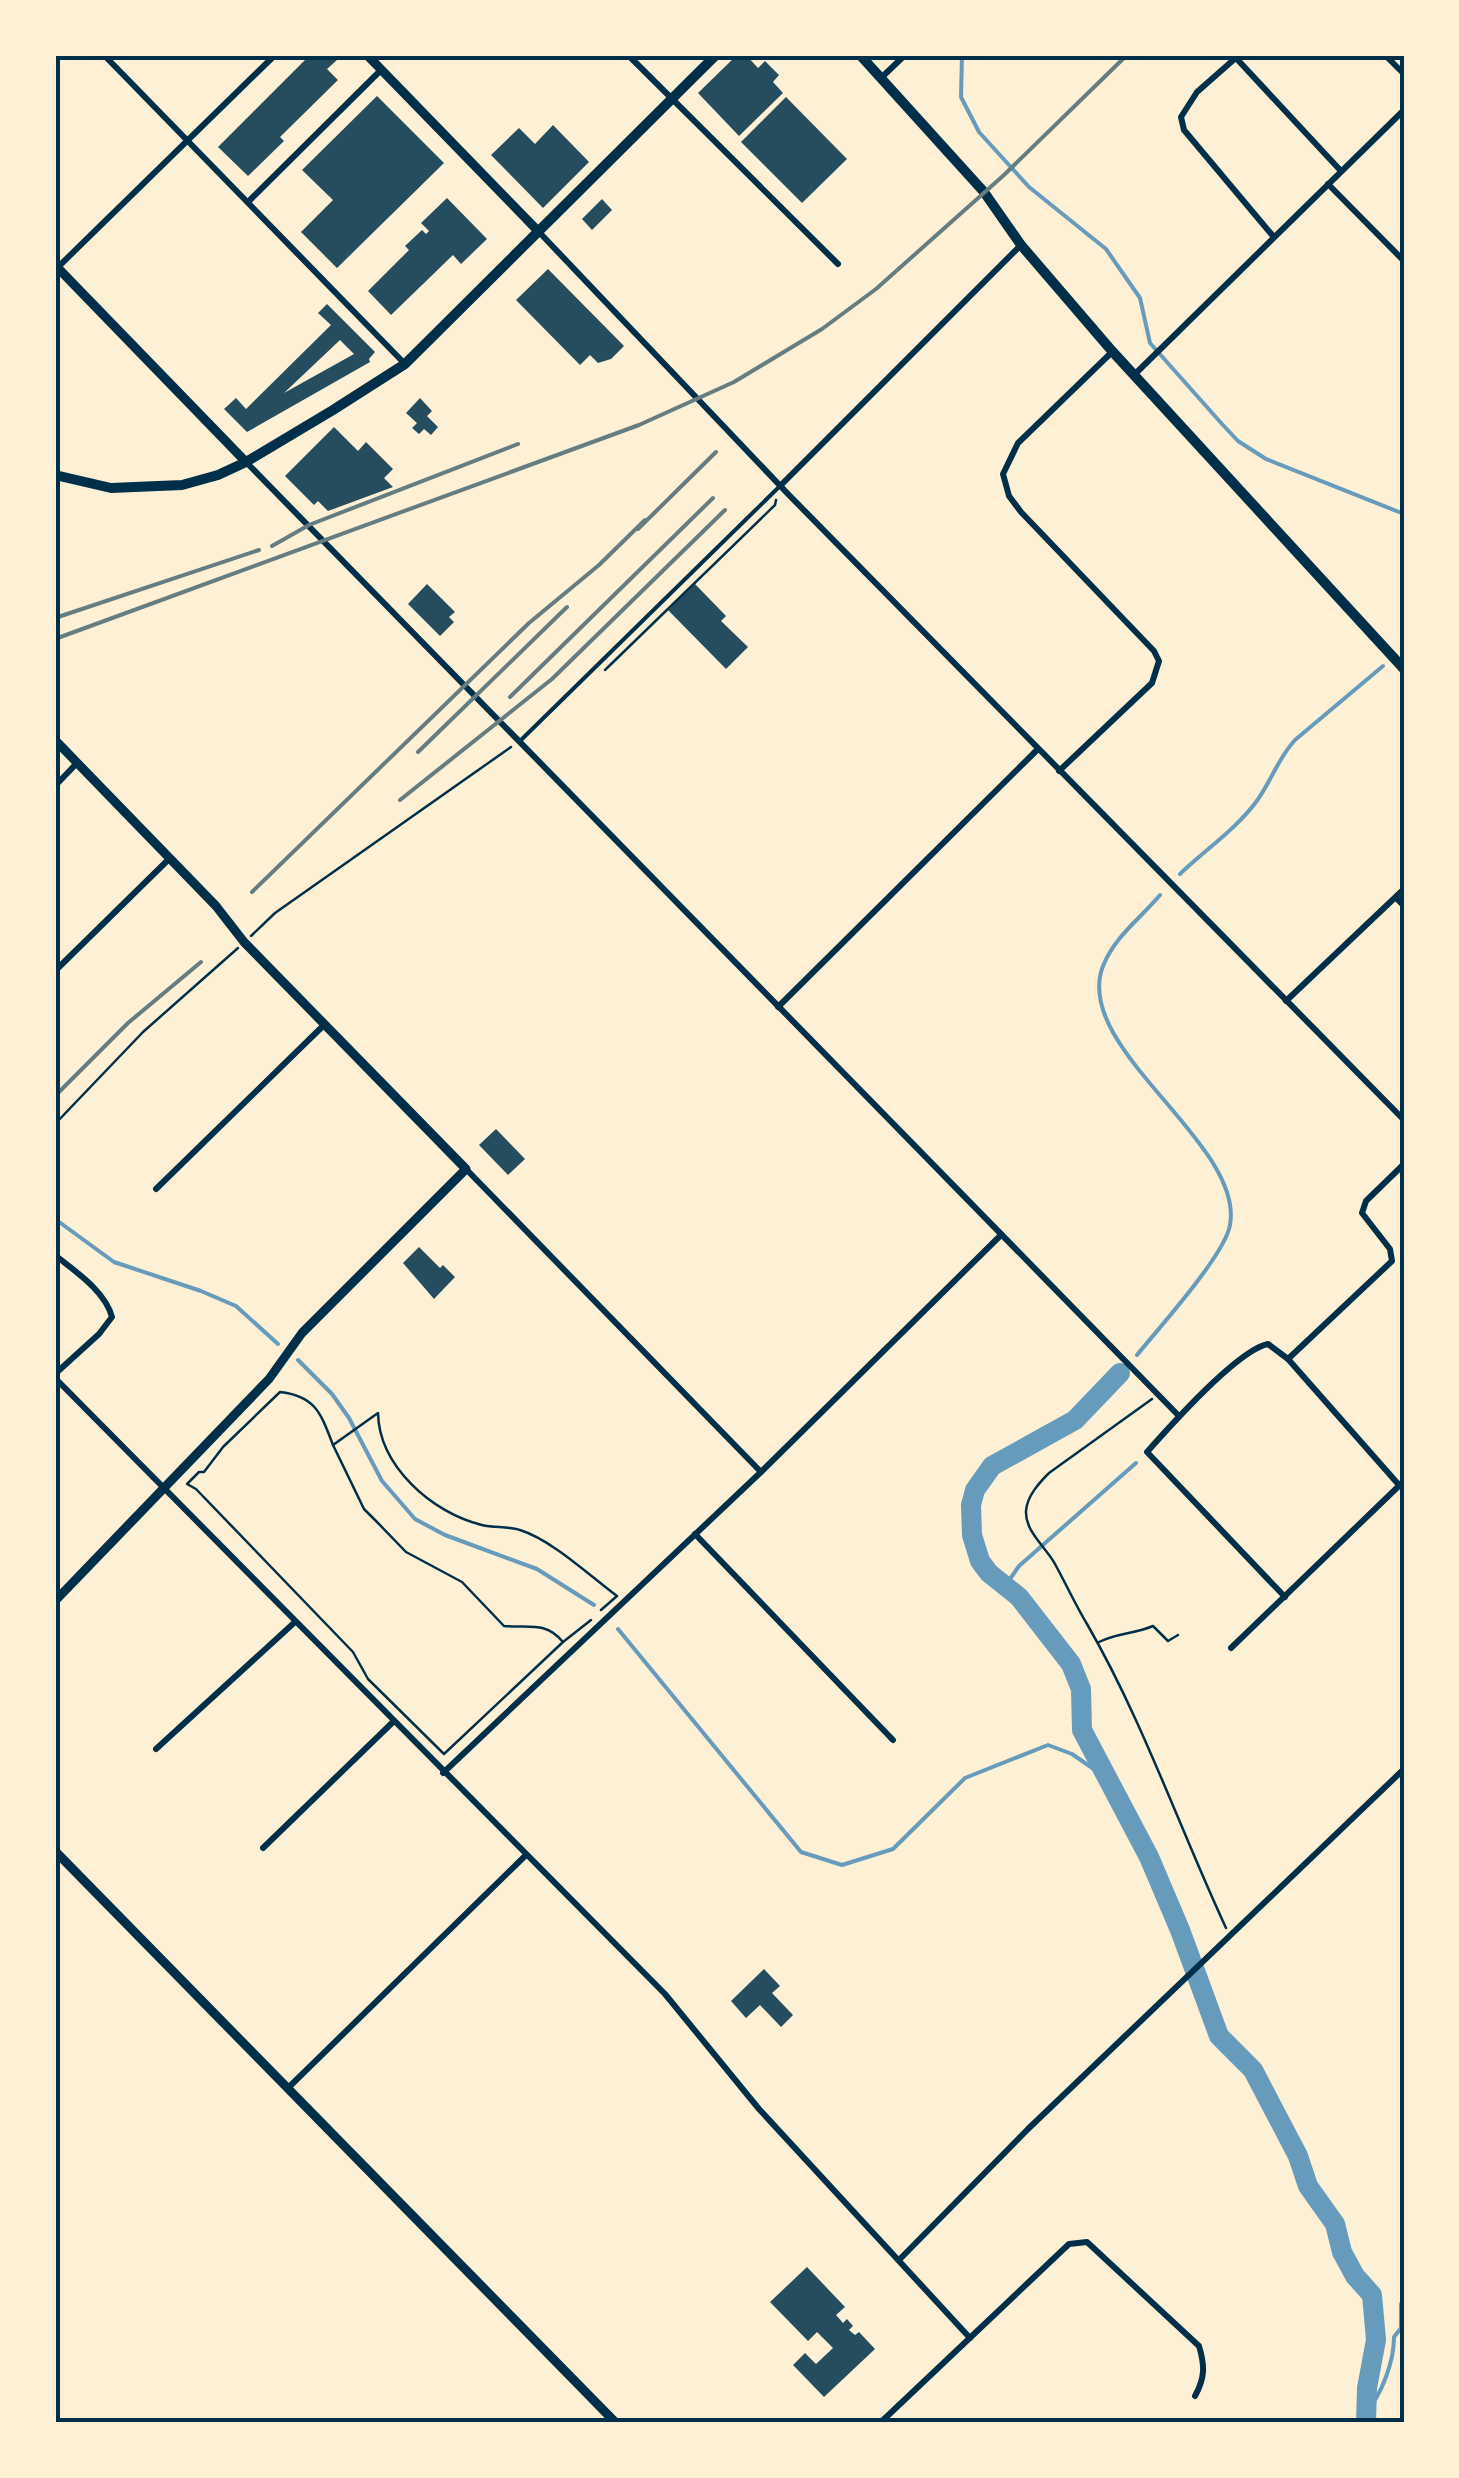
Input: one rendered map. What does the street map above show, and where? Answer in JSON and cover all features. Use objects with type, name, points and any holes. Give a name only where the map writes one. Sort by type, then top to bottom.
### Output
[{"type":"main road","points":[[55,475],[111,488],[147,489],[218,475],[246,462],[405,364],[716,55]]},
{"type":"main road","points":[[860,55],[984,192],[1021,245],[1112,351],[1404,669]]},
{"type":"street","points":[[104,55],[405,364]]},
{"type":"street","points":[[276,55],[56,268],[1179,1416]]},
{"type":"street","points":[[367,55],[1037,750],[1404,1120]]},
{"type":"street","points":[[628,55],[838,264]]},
{"type":"street","points":[[881,78],[904,55]]},
{"type":"street","points":[[1385,55],[1404,74]]},
{"type":"street","points":[[1273,236],[1184,130],[1181,117],[1198,92],[1238,57],[1341,172]]},
{"type":"street","points":[[248,202],[381,70]]},
{"type":"street","points":[[1134,375],[1404,110]]},
{"type":"street","points":[[1328,184],[1404,262]]},
{"type":"street","points":[[780,486],[1021,245]]},
{"type":"street","points":[[1059,771],[1141,694],[1156,674],[1159,661],[1154,651],[1020,512],[1009,496],[1002,474],[1018,443],[1112,351]]},
{"type":"street","points":[[55,740],[216,906],[244,942],[761,1472]]},
{"type":"street","points":[[778,1007],[1037,750]]},
{"type":"street","points":[[55,786],[77,763]]},
{"type":"street","points":[[55,971],[170,858]]},
{"type":"street","points":[[1286,1000],[1404,890]]},
{"type":"street","points":[[1396,898],[1404,906]]},
{"type":"street","points":[[156,1189],[325,1024]]},
{"type":"street","points":[[1288,1359],[1392,1262],[1390,1249],[1362,1213],[1366,1201],[1404,1164]]},
{"type":"street","points":[[55,1601],[269,1379],[302,1333],[466,1169]]},
{"type":"street","points":[[443,1773],[761,1472],[1001,1235]]},
{"type":"street","points":[[55,1255],[96,1291],[109,1306],[112,1317],[100,1334],[55,1376],[664,1994],[759,2109],[970,2338]]},
{"type":"street","points":[[1231,1648],[1285,1596],[1402,1483],[1288,1359],[1268,1344],[1258,1346],[1179,1416],[1147,1452],[1285,1596]]},
{"type":"street","points":[[695,1534],[893,1740]]},
{"type":"street","points":[[156,1748],[296,1622]]},
{"type":"street","points":[[263,1848],[393,1722]]},
{"type":"street","points":[[899,2260],[1041,2117],[1404,1769]]},
{"type":"street","points":[[55,1850],[616,2423]]},
{"type":"street","points":[[288,2088],[526,1855]]},
{"type":"street","points":[[880,2423],[1069,2244],[1086,2242],[1199,2346],[1205,2366],[1203,2382],[1194,2396]]},
{"type":"lane","points":[[521,741],[780,486]]},
{"type":"path","points":[[604,670],[775,505],[780,486]]},
{"type":"path","points":[[55,1124],[143,1032],[274,914],[521,741]]},
{"type":"path","points":[[563,1642],[553,1630],[540,1625],[504,1626],[462,1582],[406,1552],[364,1509],[333,1446],[326,1422],[314,1406],[293,1391],[280,1392],[204,1472],[187,1484],[317,1613],[353,1652],[368,1679],[444,1754],[590,1620]]},
{"type":"path","points":[[1158,1395],[1049,1472],[1035,1487],[1026,1512],[1040,1544],[1098,1642],[1227,1929]]},
{"type":"path","points":[[333,1446],[378,1413],[378,1425],[401,1474],[442,1510],[483,1525],[518,1528],[617,1596]]},
{"type":"path","points":[[1098,1642],[1116,1633],[1132,1635],[1153,1626],[1162,1638],[1174,1640],[1178,1635]]},
{"type":"building","points":[[310,55],[332,55],[337,60],[327,69],[338,80],[280,137],[284,141],[248,176],[218,147]]},
{"type":"building","points":[[737,55],[746,55],[758,68],[765,61],[779,75],[773,82],[783,93],[739,136],[698,93]]},
{"type":"building","points":[[377,96],[444,163],[337,268],[301,232],[333,200],[302,170]]},
{"type":"building","points":[[786,97],[847,159],[802,203],[741,142]]},
{"type":"building","points":[[553,125],[589,162],[543,208],[491,155],[519,128],[535,144]]},
{"type":"building","points":[[447,198],[487,239],[461,264],[453,255],[391,315],[368,291],[409,250],[405,246],[422,230],[426,234],[429,231],[421,223]]},
{"type":"building","points":[[602,199],[612,210],[592,230],[582,219]]},
{"type":"building","points":[[548,269],[624,346],[611,359],[598,363],[590,355],[580,365],[516,300]]},
{"type":"building","points":[[327,304],[375,352],[370,362],[247,432],[224,409],[236,398],[246,409],[331,325],[318,313]],"holes":[[[340,340],[354,354],[284,393]]]},
{"type":"building","points":[[420,398],[432,411],[427,416],[438,427],[431,435],[424,429],[419,434],[412,428],[417,423],[406,413]]},
{"type":"building","points":[[334,427],[358,451],[366,442],[393,469],[384,478],[393,487],[328,511],[318,501],[314,505],[285,476]]},
{"type":"building","points":[[427,584],[455,612],[449,617],[454,622],[440,636],[408,604]]},
{"type":"building","points":[[695,584],[726,616],[721,621],[748,647],[726,669],[668,610]]},
{"type":"building","points":[[496,1129],[525,1159],[508,1175],[479,1145]]},
{"type":"building","points":[[419,1247],[455,1277],[434,1299],[403,1263]]},
{"type":"building","points":[[764,1969],[780,1986],[772,1993],[793,2015],[781,2027],[760,2005],[746,2018],[731,2001]]},
{"type":"building","points":[[807,2267],[845,2307],[836,2315],[843,2323],[847,2319],[853,2326],[849,2330],[855,2335],[859,2332],[875,2349],[824,2397],[793,2365],[805,2353],[816,2364],[833,2348],[817,2332],[808,2341],[770,2302]]},
{"type":"waterway","points":[[962,55],[961,97],[979,132],[1029,187],[1106,249],[1140,298],[1150,343],[1238,441],[1266,459],[1404,514]]},
{"type":"waterway","points":[[1180,874],[1248,812],[1295,740],[1383,666]]},
{"type":"waterway","points":[[1137,1355],[1204,1272],[1230,1225],[1228,1194],[1212,1161],[1111,1030],[1100,997],[1108,955],[1160,895]]},
{"type":"waterway","points":[[55,1219],[114,1262],[236,1306],[278,1344]]},
{"type":"waterway","points":[[298,1360],[332,1394],[382,1481],[415,1519],[445,1535],[537,1569],[594,1605]]},
{"type":"waterway","points":[[1120,1373],[1075,1420],[992,1466],[975,1490],[972,1535],[980,1561],[989,1573],[1019,1597],[1071,1664],[1081,1689],[1082,1730],[1149,1857],[1219,2036],[1253,2070],[1298,2156],[1308,2186],[1335,2224],[1342,2252],[1355,2276],[1372,2295],[1376,2340],[1367,2388],[1366,2423]]},
{"type":"waterway","points":[[1009,1588],[1019,1566],[1136,1463]]},
{"type":"waterway","points":[[618,1629],[801,1852],[842,1865],[893,1849],[965,1778],[1048,1745],[1072,1754],[1108,1779]]},
{"type":"waterway","points":[[1365,2413],[1386,2377],[1394,2337],[1401,2328],[1404,2297]]},
{"type":"railway","points":[[55,639],[639,425],[734,382],[822,329],[876,289],[1004,175],[1127,55]]},
{"type":"railway","points":[[272,546],[309,525],[518,444]]},
{"type":"railway","points":[[638,529],[716,452]]},
{"type":"railway","points":[[510,697],[713,498]]},
{"type":"railway","points":[[400,800],[552,679],[725,510]]},
{"type":"railway","points":[[252,892],[529,623],[599,565],[645,520]]},
{"type":"railway","points":[[55,618],[259,550]]},
{"type":"railway","points":[[418,752],[567,607]]},
{"type":"railway","points":[[55,1096],[128,1023],[201,962]]}]
